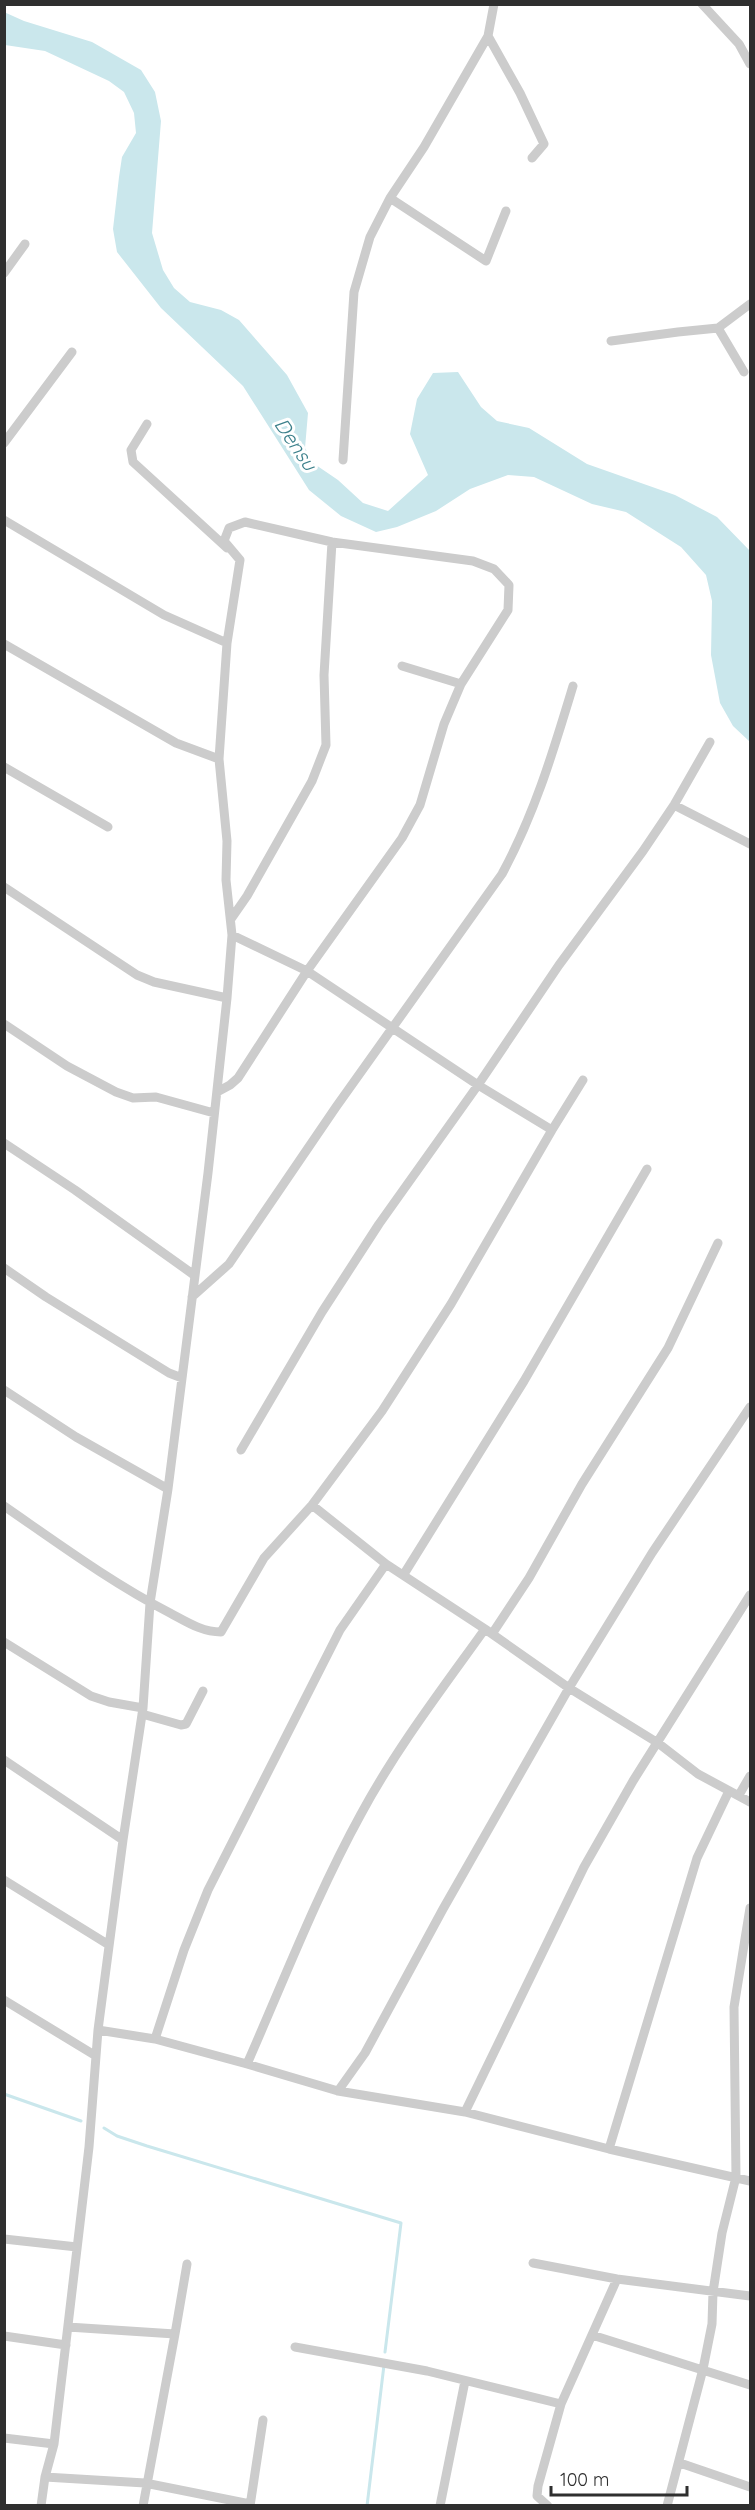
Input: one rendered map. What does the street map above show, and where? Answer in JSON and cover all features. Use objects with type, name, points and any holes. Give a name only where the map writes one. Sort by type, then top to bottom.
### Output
[{"type":"street","points":[[343,460],[354,292],[370,237],[390,198],[424,147],[488,36],[494,4]]},
{"type":"street","points":[[702,4],[739,44],[750,64]]},
{"type":"street","points":[[488,36],[520,93],[544,144],[532,158]]},
{"type":"street","points":[[390,198],[486,261],[506,211]]},
{"type":"street","points":[[4,273],[25,244]]},
{"type":"street","points":[[611,341],[718,328],[750,304]]},
{"type":"street","points":[[718,328],[744,372]]},
{"type":"street","points":[[4,443],[72,352]]},
{"type":"street","points":[[147,424],[131,450],[133,462],[240,560]]},
{"type":"street","points":[[4,520],[164,615],[227,643]]},
{"type":"street","points":[[217,1092],[238,1078],[307,971],[394,851],[420,805],[444,724],[461,684],[508,610],[509,585],[494,569],[473,561],[332,542],[245,522],[230,528],[224,542],[240,560]]},
{"type":"street","points":[[231,919],[247,896],[312,781],[326,745],[324,675],[332,542]]},
{"type":"street","points":[[41,2505],[45,2477],[54,2444],[89,2147],[98,2030],[143,1711],[150,1602],[168,1489],[208,1173],[227,998],[232,935],[226,880],[227,841],[219,759],[227,643],[240,560]]},
{"type":"street","points":[[4,644],[176,743],[219,759]]},
{"type":"street","points":[[402,666],[461,684]]},
{"type":"street","points":[[192,1297],[228,1264],[336,1107],[502,874],[524,834],[540,792],[573,686]]},
{"type":"street","points":[[241,1450],[316,1320],[366,1243],[478,1085],[559,965],[624,878],[674,805],[710,742]]},
{"type":"street","points":[[4,767],[108,827]]},
{"type":"street","points":[[674,805],[750,844]]},
{"type":"street","points":[[4,887],[137,975],[154,982],[227,998]]},
{"type":"street","points":[[232,935],[307,971],[478,1085],[552,1130]]},
{"type":"street","points":[[4,1024],[67,1066],[116,1092],[133,1098],[156,1097],[214,1113]]},
{"type":"street","points":[[4,1506],[110,1579],[207,1632],[221,1632],[264,1558],[312,1505],[395,1392],[451,1304],[552,1130],[584,1080]]},
{"type":"street","points":[[4,1143],[75,1190],[194,1275]]},
{"type":"street","points":[[404,1574],[524,1381],[647,1169]]},
{"type":"street","points":[[247,2064],[320,1898],[360,1816],[403,1743],[529,1578],[582,1484],[668,1348],[718,1243]]},
{"type":"street","points":[[4,1268],[65,1309],[182,1378]]},
{"type":"street","points":[[4,1390],[76,1437],[168,1489]]},
{"type":"street","points":[[338,2091],[365,2053],[569,1688],[652,1553],[750,1407]]},
{"type":"street","points":[[312,1505],[386,1564],[489,1631],[569,1688],[658,1743],[698,1773],[750,1802]]},
{"type":"street","points":[[155,2039],[184,1950],[208,1890],[340,1630],[386,1564]]},
{"type":"street","points":[[465,2112],[584,1867],[633,1781],[750,1595]]},
{"type":"street","points":[[4,1642],[91,1696],[181,1725],[186,1724],[203,1691]]},
{"type":"street","points":[[4,1760],[123,1840]]},
{"type":"street","points":[[609,2149],[697,1858],[734,1793],[750,1776]]},
{"type":"street","points":[[4,1880],[109,1945]]},
{"type":"street","points":[[667,2505],[680,2463],[703,2369],[712,2324],[713,2292],[722,2233],[736,2177],[734,2007],[750,1908]]},
{"type":"street","points":[[4,2000],[96,2056]]},
{"type":"street","points":[[98,2030],[155,2039],[338,2091],[465,2112],[609,2149],[750,2181]]},
{"type":"street","points":[[4,2239],[77,2247]]},
{"type":"street","points":[[533,2263],[617,2279],[750,2296]]},
{"type":"street","points":[[142,2505],[187,2264]]},
{"type":"street","points":[[548,2505],[537,2496],[538,2486],[561,2404],[617,2279]]},
{"type":"street","points":[[68,2327],[175,2334]]},
{"type":"street","points":[[592,2335],[750,2385]]},
{"type":"street","points":[[4,2336],[66,2345]]},
{"type":"street","points":[[295,2347],[427,2371],[561,2404]]},
{"type":"street","points":[[440,2505],[465,2381]]},
{"type":"street","points":[[45,2477],[146,2483],[250,2504],[263,2420]]},
{"type":"street","points":[[4,2438],[54,2444]]},
{"type":"street","points":[[680,2463],[750,2487]]},
{"type":"water","name":"Densu","points":[[4,12],[24,21],[92,42],[141,70],[155,92],[161,121],[152,233],[163,270],[174,288],[190,302],[221,310],[239,320],[287,375],[308,413],[305,448],[313,463],[338,480],[363,503],[388,511],[428,475],[410,434],[417,399],[433,373],[458,372],[481,407],[497,421],[529,428],[587,464],[675,495],[717,517],[750,551],[750,742],[733,726],[720,703],[711,655],[712,601],[706,575],[681,547],[626,512],[592,504],[534,477],[508,475],[470,489],[436,511],[397,527],[376,532],[341,516],[309,490],[243,386],[161,308],[117,252],[113,229],[122,157],[136,133],[134,113],[124,92],[109,81],[45,51],[5,45]]},
{"type":"waterway","points":[[4,2094],[81,2121]]},
{"type":"waterway","points":[[104,2128],[117,2136],[147,2146],[401,2223],[385,2352]]},
{"type":"waterway","points":[[367,2506],[384,2365]]}]
